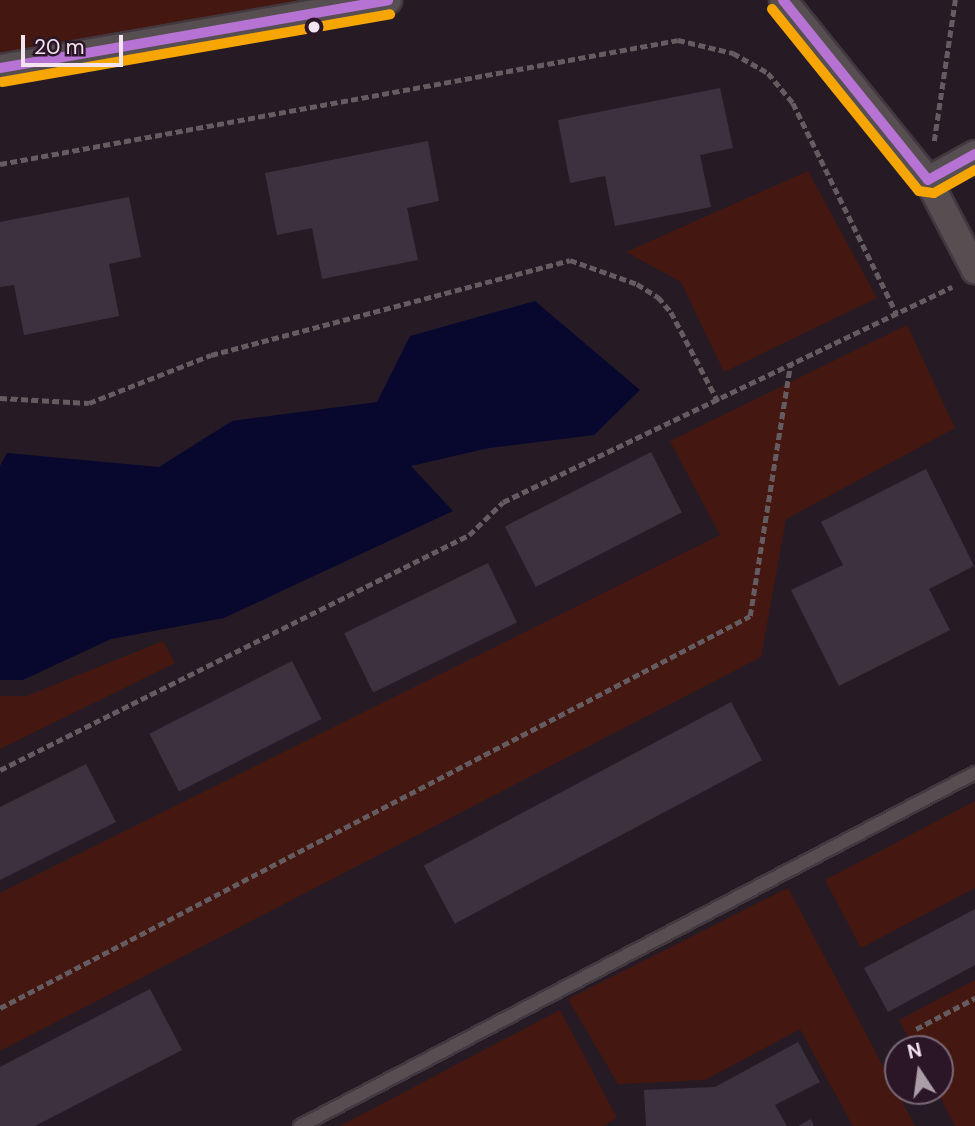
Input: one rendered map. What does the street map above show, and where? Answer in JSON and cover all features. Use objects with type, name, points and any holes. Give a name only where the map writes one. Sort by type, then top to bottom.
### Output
[{"type":"street","points":[[0,68],[388,0]]},
{"type":"street","points":[[783,0],[928,180],[969,276]]},
{"type":"street","points":[[928,180],[975,153]]},
{"type":"lane","points":[[300,1126],[975,773]]},
{"type":"path","points":[[928,180],[955,0]]},
{"type":"path","points":[[0,164],[678,40],[733,53],[768,73],[793,103],[897,314]]},
{"type":"path","points":[[0,398],[89,403],[211,355],[569,260],[637,284],[658,297],[671,313],[718,401]]},
{"type":"path","points":[[0,770],[469,535],[503,502],[718,401],[969,276]]},
{"type":"path","points":[[0,1008],[750,616],[790,366]]},
{"type":"path","points":[[916,1029],[975,998]]},
{"type":"shaded area","points":[[0,0],[327,0],[0,63]]},
{"type":"shaded area","points":[[808,171],[877,298],[724,372],[681,282],[626,252]]},
{"type":"shaded area","points":[[535,301],[640,390],[594,435],[489,448],[411,466],[453,511],[224,618],[111,639],[23,680],[0,680],[0,466],[7,453],[159,467],[232,421],[377,402],[410,336]]},
{"type":"shaded area","points":[[907,325],[955,428],[786,519],[761,657],[0,1051],[0,893],[720,535],[670,441]]},
{"type":"shaded area","points":[[163,641],[175,663],[0,749],[0,696],[27,696]]},
{"type":"shaded area","points":[[975,801],[975,888],[861,948],[825,880]]},
{"type":"shaded area","points":[[788,888],[884,1068],[884,1105],[904,1105],[915,1126],[853,1126],[800,1029],[705,1080],[618,1084],[568,999]]},
{"type":"shaded area","points":[[975,980],[975,1126],[955,1126],[944,1105],[954,1105],[954,1035],[907,1035],[899,1020]]},
{"type":"shaded area","points":[[560,1010],[617,1118],[603,1126],[340,1126]]},
{"type":"building","points":[[720,88],[733,148],[700,155],[711,207],[615,226],[605,176],[570,183],[558,120]]},
{"type":"building","points":[[428,141],[439,201],[407,208],[418,260],[322,279],[312,228],[277,235],[265,173]]},
{"type":"building","points":[[129,197],[141,257],[109,264],[119,316],[24,335],[14,285],[0,287],[0,222]]},
{"type":"building","points":[[651,452],[682,513],[536,587],[505,526]]},
{"type":"building","points":[[926,469],[974,566],[929,589],[950,630],[839,686],[791,590],[843,565],[821,522]]},
{"type":"building","points":[[488,563],[517,622],[373,692],[344,633]]},
{"type":"building","points":[[292,661],[322,719],[179,792],[149,734]]},
{"type":"building","points":[[731,702],[762,760],[455,924],[424,865]]},
{"type":"building","points":[[86,764],[116,822],[0,880],[0,807]]},
{"type":"building","points":[[975,909],[975,965],[888,1012],[864,968]]},
{"type":"building","points":[[150,989],[182,1050],[35,1126],[0,1126],[0,1067]]},
{"type":"building","points":[[798,1042],[820,1082],[775,1105],[787,1126],[646,1126],[644,1090],[715,1087]]},
{"type":"building","points":[[811,1119],[814,1126],[798,1126]]},
{"type":"transit line","points":[[0,68],[388,0]]},
{"type":"transit line","points":[[783,0],[928,180],[975,154]]},
{"type":"transit line","points":[[772,9],[919,191],[934,193],[975,170]]},
{"type":"transit line","points":[[2,82],[390,14]]}]
